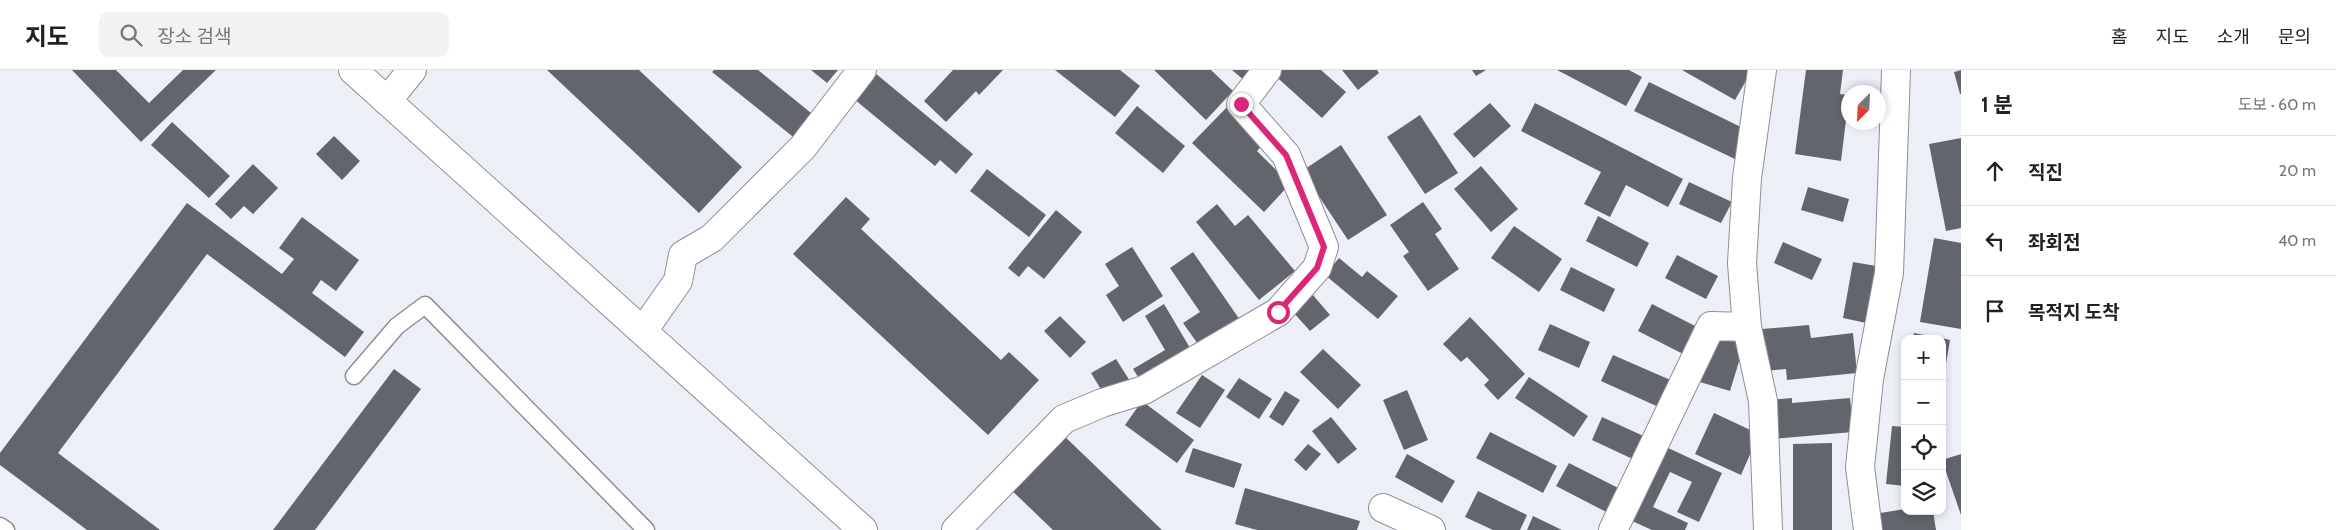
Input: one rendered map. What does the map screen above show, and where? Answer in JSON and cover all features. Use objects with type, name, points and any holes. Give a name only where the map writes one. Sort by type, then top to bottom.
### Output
[{"type":"street","points":[[353,70],[863,530]]},
{"type":"street","points":[[387,102],[412,70]]},
{"type":"street","points":[[643,331],[678,281],[683,255],[712,238],[803,148],[862,70]]},
{"type":"street","points":[[956,530],[1064,419],[1102,403],[1144,390],[1278,312],[1317,268],[1324,247],[1286,155],[1241,104],[1267,70]]},
{"type":"street","points":[[1762,70],[1747,178],[1742,263],[1747,327],[1762,401],[1768,530]]},
{"type":"street","points":[[1868,530],[1860,468],[1869,379],[1889,274],[1896,70]]},
{"type":"street","points":[[1614,530],[1710,326],[1747,327]]},
{"type":"street","points":[[1383,508],[1431,530]]},
{"type":"lane","points":[[354,376],[397,326],[425,305],[646,530]]},
{"type":"lane","points":[[0,526],[6,530]]},
{"type":"building","points":[[72,70],[116,70],[149,103],[183,70],[216,70],[141,142]]},
{"type":"building","points":[[547,70],[639,70],[742,167],[699,213]]},
{"type":"building","points":[[714,70],[758,70],[816,117],[797,140],[712,72]]},
{"type":"building","points":[[811,70],[838,70],[827,83]]},
{"type":"building","points":[[953,70],[1003,70],[979,95],[976,91],[946,122],[924,101]]},
{"type":"building","points":[[1055,70],[1120,70],[1140,86],[1115,117]]},
{"type":"building","points":[[1154,70],[1211,70],[1233,91],[1206,120]]},
{"type":"building","points":[[1232,70],[1254,70],[1245,81]]},
{"type":"building","points":[[1269,70],[1321,70],[1346,92],[1322,118]]},
{"type":"building","points":[[1342,70],[1377,70],[1379,73],[1358,90]]},
{"type":"building","points":[[1472,70],[1486,70],[1476,76]]},
{"type":"building","points":[[1557,70],[1629,70],[1642,77],[1626,106]]},
{"type":"building","points":[[1682,70],[1752,70],[1735,100]]},
{"type":"building","points":[[1806,70],[1843,70],[1840,94],[1841,130],[1845,130],[1841,161],[1795,154]]},
{"type":"building","points":[[1961,70],[1961,94],[1960,94],[1954,72]]},
{"type":"building","points":[[875,73],[973,154],[956,174],[940,160],[935,166],[854,99]]},
{"type":"building","points":[[1649,82],[1751,132],[1737,160],[1634,111]]},
{"type":"building","points":[[1490,103],[1511,126],[1474,158],[1453,134]]},
{"type":"building","points":[[1535,103],[1683,179],[1668,207],[1626,185],[1610,217],[1584,204],[1601,172],[1521,131]]},
{"type":"building","points":[[1137,106],[1185,146],[1163,173],[1115,133]]},
{"type":"building","points":[[1228,106],[1265,142],[1257,151],[1290,184],[1264,212],[1192,143]]},
{"type":"building","points":[[1420,115],[1458,173],[1425,194],[1387,137]]},
{"type":"building","points":[[172,122],[230,176],[209,198],[151,145]]},
{"type":"building","points":[[334,136],[360,161],[342,180],[316,154]]},
{"type":"building","points":[[1961,138],[1961,228],[1946,231],[1929,144]]},
{"type":"building","points":[[1341,145],[1387,215],[1348,240],[1302,171]]},
{"type":"building","points":[[253,164],[278,188],[253,214],[244,206],[231,219],[215,204]]},
{"type":"building","points":[[1481,166],[1518,209],[1491,232],[1454,189]]},
{"type":"building","points":[[987,169],[1046,215],[1029,237],[970,191]]},
{"type":"building","points":[[1689,182],[1732,202],[1721,223],[1679,204]]},
{"type":"building","points":[[1808,187],[1849,199],[1843,222],[1801,210]]},
{"type":"building","points":[[846,197],[870,219],[861,229],[1001,360],[1009,352],[1039,380],[988,435],[793,254]]},
{"type":"building","points":[[1423,202],[1442,229],[1435,234],[1459,269],[1428,291],[1403,256],[1409,252],[1390,225]]},
{"type":"building","points":[[187,203],[282,274],[294,259],[279,248],[302,217],[359,260],[336,291],[321,280],[312,293],[364,332],[345,357],[207,254],[58,453],[160,530],[87,530],[0,465],[0,453]]},
{"type":"building","points":[[1217,204],[1235,226],[1248,215],[1295,271],[1259,300],[1196,222]]},
{"type":"building","points":[[1056,210],[1082,232],[1044,279],[1028,266],[1019,277],[1008,268]]},
{"type":"building","points":[[1598,216],[1649,243],[1637,267],[1586,241]]},
{"type":"building","points":[[1514,226],[1562,259],[1539,292],[1491,258]]},
{"type":"building","points":[[1934,238],[1961,243],[1961,329],[1920,322]]},
{"type":"building","points":[[1783,242],[1822,259],[1812,280],[1774,263]]},
{"type":"building","points":[[1132,247],[1163,296],[1123,322],[1106,295],[1119,286],[1105,264]]},
{"type":"building","points":[[1193,252],[1240,320],[1200,347],[1183,323],[1200,312],[1170,268]]},
{"type":"building","points":[[1677,255],[1718,276],[1706,299],[1665,278]]},
{"type":"building","points":[[1339,258],[1362,277],[1367,271],[1398,296],[1378,319],[1325,275]]},
{"type":"building","points":[[1853,262],[1882,267],[1871,324],[1843,318]]},
{"type":"building","points":[[1571,267],[1615,289],[1604,312],[1560,290]]},
{"type":"building","points":[[1313,295],[1330,315],[1310,331],[1293,312]]},
{"type":"building","points":[[1164,304],[1193,353],[1142,383],[1133,369],[1165,350],[1145,316]]},
{"type":"building","points":[[1652,304],[1703,330],[1689,357],[1638,331]]},
{"type":"building","points":[[1060,316],[1086,342],[1070,358],[1044,331]]},
{"type":"building","points":[[1470,317],[1525,374],[1498,400],[1484,385],[1489,380],[1467,357],[1461,362],[1443,344]]},
{"type":"building","points":[[1550,324],[1590,342],[1579,368],[1538,350]]},
{"type":"building","points":[[1809,325],[1811,338],[1853,333],[1857,373],[1787,380],[1786,369],[1766,371],[1762,329]]},
{"type":"building","points":[[1714,335],[1744,345],[1730,391],[1700,382]]},
{"type":"building","points":[[1946,339],[1950,340],[1946,363]]},
{"type":"building","points":[[1323,349],[1361,385],[1338,409],[1300,372]]},
{"type":"building","points":[[1613,355],[1675,382],[1663,409],[1601,381]]},
{"type":"building","points":[[1116,359],[1130,381],[1105,396],[1091,373]]},
{"type":"building","points":[[394,369],[421,389],[315,530],[273,530]]},
{"type":"building","points":[[1202,375],[1225,390],[1200,428],[1176,413]]},
{"type":"building","points":[[1529,377],[1588,416],[1574,437],[1515,398]]},
{"type":"building","points":[[1239,378],[1272,399],[1259,419],[1226,397]]},
{"type":"building","points":[[1407,390],[1428,440],[1404,450],[1383,400]]},
{"type":"building","points":[[1285,391],[1300,400],[1283,426],[1269,417]]},
{"type":"building","points":[[1792,398],[1792,403],[1850,398],[1853,432],[1773,439],[1770,400]]},
{"type":"building","points":[[1142,401],[1194,440],[1177,463],[1125,425]]},
{"type":"building","points":[[1714,413],[1759,434],[1741,475],[1695,454]]},
{"type":"building","points":[[1331,417],[1357,449],[1338,464],[1312,431]]},
{"type":"building","points":[[1602,417],[1650,439],[1639,462],[1592,440]]},
{"type":"building","points":[[1892,426],[1901,427],[1901,486],[1886,484]]},
{"type":"building","points":[[1059,431],[1162,530],[1053,530],[1007,486]]},
{"type":"building","points":[[1490,432],[1557,466],[1543,493],[1476,458]]},
{"type":"building","points":[[1832,443],[1832,530],[1793,530],[1793,444]]},
{"type":"building","points":[[1308,444],[1321,454],[1306,471],[1294,460]]},
{"type":"building","points":[[1666,447],[1722,473],[1699,522],[1677,512],[1692,482],[1670,472],[1653,507],[1688,523],[1685,530],[1652,530],[1632,521]]},
{"type":"building","points":[[1193,448],[1242,464],[1234,488],[1185,472]]},
{"type":"building","points":[[1407,454],[1455,481],[1442,503],[1395,477]]},
{"type":"building","points":[[1961,454],[1961,515],[1946,472],[1946,459]]},
{"type":"building","points":[[1569,463],[1626,492],[1614,516],[1556,486]]},
{"type":"building","points":[[1245,488],[1360,521],[1357,530],[1257,530],[1235,524]]},
{"type":"building","points":[[1478,491],[1527,515],[1520,530],[1493,530],[1465,517]]},
{"type":"building","points":[[1901,510],[1901,515],[1934,515],[1936,530],[1877,530],[1874,514]]},
{"type":"building","points":[[1533,516],[1562,530],[1527,530]]},
{"type":"route","points":[[1241,104],[1286,155],[1324,247],[1317,268],[1278,312]]}]
